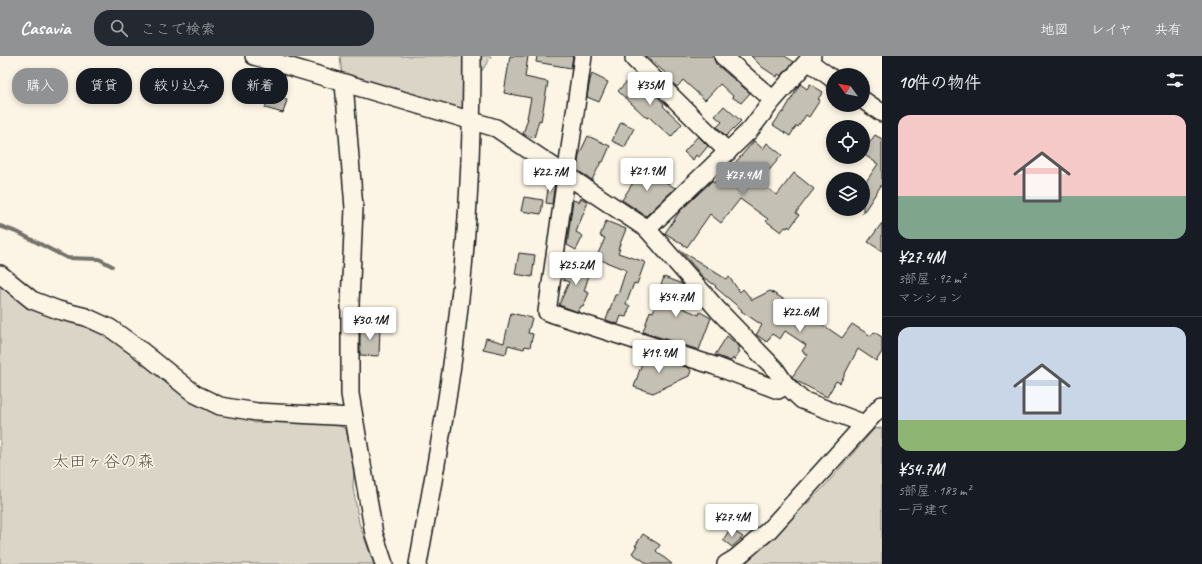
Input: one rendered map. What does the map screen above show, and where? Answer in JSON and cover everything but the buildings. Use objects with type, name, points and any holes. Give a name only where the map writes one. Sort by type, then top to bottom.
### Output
[{"type":"street","points":[[254,56],[496,128],[647,229],[718,310],[775,369],[786,385],[802,400],[875,417]]},
{"type":"street","points":[[418,564],[444,420],[457,325],[466,233],[472,121],[472,56]]},
{"type":"street","points":[[582,56],[547,312],[715,366],[778,390],[786,385]]},
{"type":"street","points":[[636,56],[634,59],[728,152]]},
{"type":"street","points":[[723,56],[773,100]]},
{"type":"street","points":[[647,229],[750,130],[773,100],[790,83],[810,58],[826,73]]},
{"type":"street","points":[[344,83],[354,208],[350,304],[350,394],[374,534],[384,564]]},
{"type":"street","points":[[870,105],[882,113]]},
{"type":"street","points":[[0,274],[32,300],[58,310],[86,317],[110,328],[195,394],[220,406],[256,412],[353,418]]},
{"type":"street","points":[[726,564],[736,558],[769,530],[875,417]]},
{"type":"green space","points":[[340,56],[491,56],[480,74],[470,111],[342,75]]},
{"type":"green space","name":"太田ヶ谷の森","points":[[0,285],[85,320],[239,417],[256,423],[275,421],[333,423],[346,429],[354,469],[353,487],[359,523],[374,564],[0,564]]},
{"type":"green space","points":[[882,428],[882,564],[745,564],[824,487],[874,429]]},
{"type":"waterway","points":[[0,226],[19,233],[67,258],[99,259],[112,266]]}]
